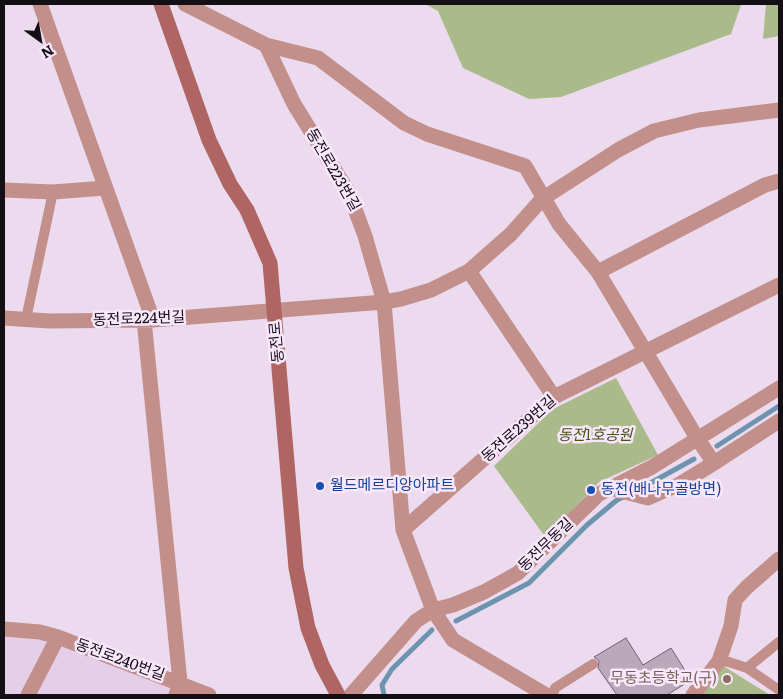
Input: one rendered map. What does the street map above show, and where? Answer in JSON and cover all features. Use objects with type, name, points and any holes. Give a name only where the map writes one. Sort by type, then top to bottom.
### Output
[{"type":"street","points":[[40,4],[149,320],[178,689]]},
{"type":"street","name":"동전로","points":[[161,4],[209,140],[230,184],[247,210],[270,263],[296,568],[308,628],[322,665],[338,695]]},
{"type":"street","points":[[185,4],[266,44],[318,58],[404,123],[427,134],[524,166],[559,224],[598,272],[697,438],[714,463]]},
{"type":"street","name":"동전로223번길","points":[[266,44],[294,104],[353,202],[384,302],[403,530]]},
{"type":"street","points":[[275,310],[384,302],[431,290],[470,271],[511,234],[542,198],[618,150],[654,131],[699,120],[779,110]]},
{"type":"street","points":[[598,272],[765,185],[779,181]]},
{"type":"street","points":[[4,190],[53,192],[105,188]]},
{"type":"street","points":[[470,271],[554,397]]},
{"type":"street","name":"동전로239번길","points":[[403,530],[554,397],[646,353],[779,285]]},
{"type":"street","name":"동전로224번길","points":[[4,318],[48,321],[149,320],[275,310]]},
{"type":"street","name":"동전무동길","points":[[351,695],[400,636],[416,621],[434,610],[476,595],[518,573],[604,491],[652,467],[779,388]]},
{"type":"street","points":[[604,491],[648,498],[680,484],[779,421]]},
{"type":"street","points":[[403,530],[434,610],[453,640],[546,695]]},
{"type":"street","points":[[693,695],[719,661],[731,626],[735,600],[779,559]]},
{"type":"street","name":"동전로240번길","points":[[4,629],[40,632],[58,637],[178,689],[209,695]]},
{"type":"street","name":"동전로240번길","points":[[28,695],[58,637]]},
{"type":"lane","points":[[26,318],[53,192]]},
{"type":"lane","points":[[747,668],[779,642]]},
{"type":"lane","points":[[719,661],[747,668],[779,690]]},
{"type":"lane","points":[[553,695],[555,688],[593,664]]},
{"type":"shaded area","points":[[4,629],[13,629],[209,695],[4,695]]},
{"type":"green space","points":[[425,4],[748,4],[741,5],[731,34],[561,97],[529,99],[463,68],[438,11]]},
{"type":"green space","points":[[766,4],[779,4],[779,36],[763,39]]},
{"type":"green space","name":"동전1호공원","points":[[616,378],[658,455],[599,482],[546,538],[494,466],[553,409]]},
{"type":"green space","name":"무동초등학교(구)","points":[[720,664],[770,695],[697,695]]},
{"type":"building","points":[[626,638],[643,665],[671,648],[691,680],[667,695],[617,695],[598,668],[599,661],[594,657]]},
{"type":"waterway","points":[[717,446],[779,406]]},
{"type":"waterway","points":[[636,491],[694,459]]},
{"type":"waterway","points":[[456,621],[529,583],[587,525],[617,500],[626,496]]},
{"type":"waterway","points":[[384,695],[382,685],[392,669],[432,630]]},
{"type":"place","name":"월드메르디앙아파트","points":[[320,486]]},
{"type":"place","name":"동전(배나무골방면)","points":[[591,490]]},
{"type":"place","name":"무동초등학교(구)","points":[[727,679]]}]
